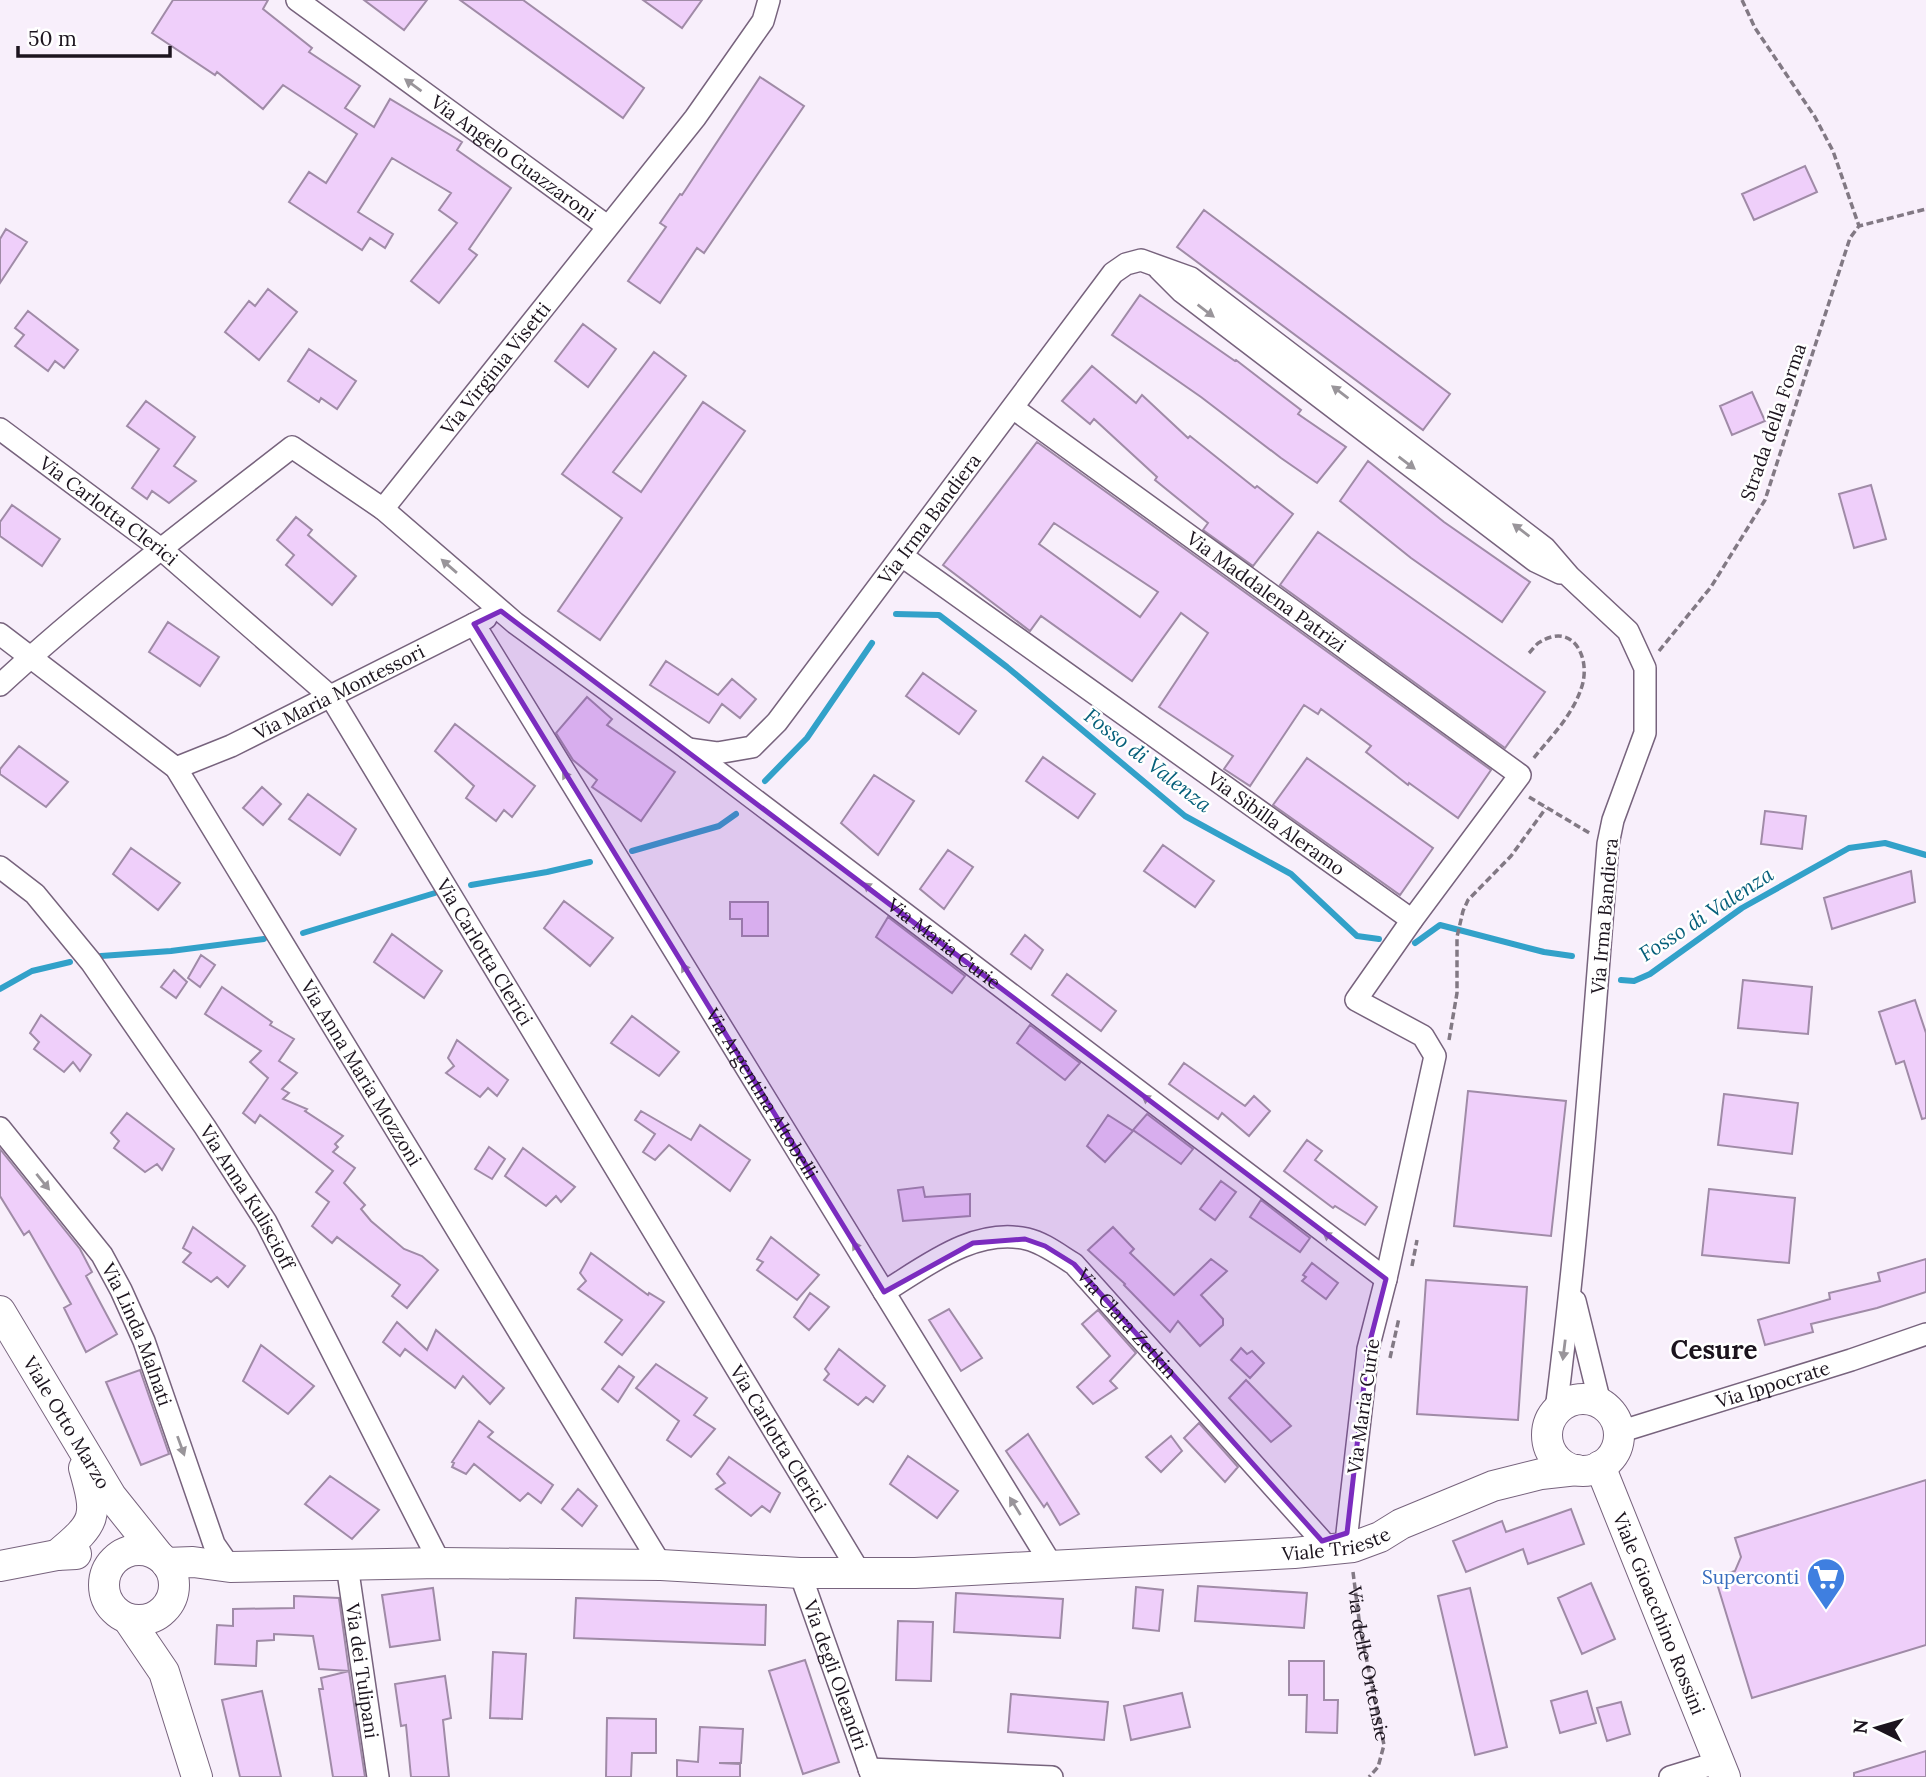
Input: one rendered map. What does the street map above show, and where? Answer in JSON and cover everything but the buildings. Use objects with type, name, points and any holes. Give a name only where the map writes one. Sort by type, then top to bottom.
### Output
[{"type":"street","name":"Via Angelo Guazzaroni","points":[[297,0],[607,226],[695,118],[763,21],[769,0]]},
{"type":"street","name":"Via Virginia Visetti","points":[[383,509],[607,226]]},
{"type":"street","name":"Via Irma Bandiera","points":[[688,749],[718,753],[752,747],[776,722],[1113,272],[1126,264],[1141,260],[1156,265],[1182,292],[1535,561],[1570,577],[1628,631],[1645,668],[1645,733],[1613,820],[1608,844],[1572,1289],[1552,1423]]},
{"type":"street","name":"Via Maddalena Patrizi","points":[[1013,408],[1516,780]]},
{"type":"street","name":"Via Carlotta Clerici","points":[[0,429],[161,549],[331,697],[860,1573]]},
{"type":"street","points":[[0,685],[161,549],[292,447],[383,509],[501,611]]},
{"type":"street","name":"Via Sibilla Aleramo","points":[[902,556],[1412,920]]},
{"type":"street","name":"Via Maria Montessori","points":[[176,768],[231,747],[501,611]]},
{"type":"street","name":"Via Maria Curie","points":[[501,611],[688,749],[1386,1279]]},
{"type":"street","name":"Via Argentina Altobelli","points":[[474,624],[1051,1564]]},
{"type":"street","name":"Via Anna Maria Mozzoni","points":[[0,634],[176,768],[661,1565]]},
{"type":"street","points":[[1412,920],[1516,780]]},
{"type":"street","name":"Via Anna Kuliscioff","points":[[0,867],[35,894],[91,962],[205,1127],[266,1222],[440,1563]]},
{"type":"street","name":"Via Maria Curie","points":[[1340,1540],[1368,1349],[1435,1056],[1423,1036],[1356,1000],[1412,920]]},
{"type":"street","name":"Via Linda Malnati","points":[[0,1128],[102,1255],[121,1290],[144,1341],[223,1567]]},
{"type":"street","name":"Via Clara Zetkin","points":[[884,1292],[956,1249],[973,1243],[996,1238],[1025,1238],[1045,1245],[1074,1264],[1340,1540]]},
{"type":"street","name":"Via Irma Bandiera","points":[[1572,1289],[1600,1403]]},
{"type":"street","name":"Viale Otto Marzo","points":[[0,1311],[111,1496],[162,1559]]},
{"type":"street","name":"Via Ippocrate","points":[[1619,1432],[1926,1334]]},
{"type":"street","points":[[1589,1399],[1600,1403],[1616,1420],[1619,1432],[1614,1452],[1588,1468],[1565,1466],[1549,1448],[1552,1423],[1566,1403],[1589,1399]]},
{"type":"street","name":"Viale Trieste","points":[[1493,1486],[1528,1460],[1552,1423]]},
{"type":"street","points":[[29,1560],[79,1537],[91,1520],[93,1501],[77,1440]]},
{"type":"street","name":"Viale Trieste","points":[[1051,1564],[1294,1553],[1401,1524],[1493,1486],[1541,1474],[1588,1468]]},
{"type":"street","name":"Viale Gioacchino Rossini","points":[[1588,1468],[1722,1769],[1670,1777]]},
{"type":"street","name":"Viale Otto Marzo","points":[[111,1496],[119,1556]]},
{"type":"street","points":[[29,1560],[85,1554],[119,1556],[140,1550],[162,1559],[223,1567],[440,1563],[661,1565],[800,1573],[915,1573],[1051,1564]]},
{"type":"street","points":[[119,1556],[109,1566],[104,1589],[111,1608],[128,1619],[164,1672],[197,1777]]},
{"type":"street","points":[[162,1559],[174,1581],[168,1605],[164,1672]]},
{"type":"street","points":[[29,1560],[80,1576],[104,1589]]},
{"type":"street","name":"Via dei Tulipani","points":[[347,1565],[378,1777]]},
{"type":"street","points":[[128,1619],[143,1621],[153,1618],[223,1567]]},
{"type":"street","name":"Via degli Oleandri","points":[[800,1573],[870,1773]]},
{"type":"street","points":[[870,1773],[1052,1777]]},
{"type":"path","points":[[1742,0],[1755,28],[1815,117],[1833,151],[1859,226],[1926,209]]},
{"type":"path","name":"Strada della Forma","points":[[1645,668],[1711,587],[1765,500],[1850,239],[1859,226]]},
{"type":"path","points":[[1529,653],[1541,641],[1556,637],[1570,639],[1582,650],[1586,673],[1570,712],[1516,780],[1546,808],[1608,844]]},
{"type":"path","points":[[1457,937],[1462,911],[1468,900],[1511,856],[1546,808]]},
{"type":"path","name":"Via delle Ortensie","points":[[1340,1540],[1353,1585],[1384,1745],[1378,1767],[1369,1777]]},
{"type":"highlighted area","points":[[501,611],[1386,1279],[1368,1349],[1347,1533],[1322,1541],[1074,1264],[1045,1246],[1025,1239],[973,1243],[884,1292],[474,624]]},
{"type":"waterway","name":"Fosso di Valenza","points":[[896,614],[939,615],[1007,667],[1185,816],[1291,874],[1357,936],[1379,939]]},
{"type":"waterway","name":"Fosso di Valenza","points":[[765,781],[807,738],[872,643]]},
{"type":"waterway","name":"Fosso di Valenza","points":[[632,851],[719,826],[736,814]]},
{"type":"waterway","name":"Fosso di Valenza","points":[[1621,980],[1634,981],[1650,974],[1742,908],[1849,848],[1885,843],[1926,855]]},
{"type":"waterway","name":"Fosso di Valenza","points":[[471,885],[590,862]]},
{"type":"waterway","name":"Fosso di Valenza","points":[[303,933],[435,893]]},
{"type":"waterway","name":"Fosso di Valenza","points":[[1415,943],[1440,925],[1544,952],[1572,956]]},
{"type":"waterway","name":"Fosso di Valenza","points":[[101,956],[171,951],[264,939]]},
{"type":"waterway","name":"Fosso di Valenza","points":[[0,989],[32,971],[70,962]]},
{"type":"place","name":"Superconti","points":[[1826,1611]]},
{"type":"district","name":"Cesure","points":[[1714,1349]]}]
